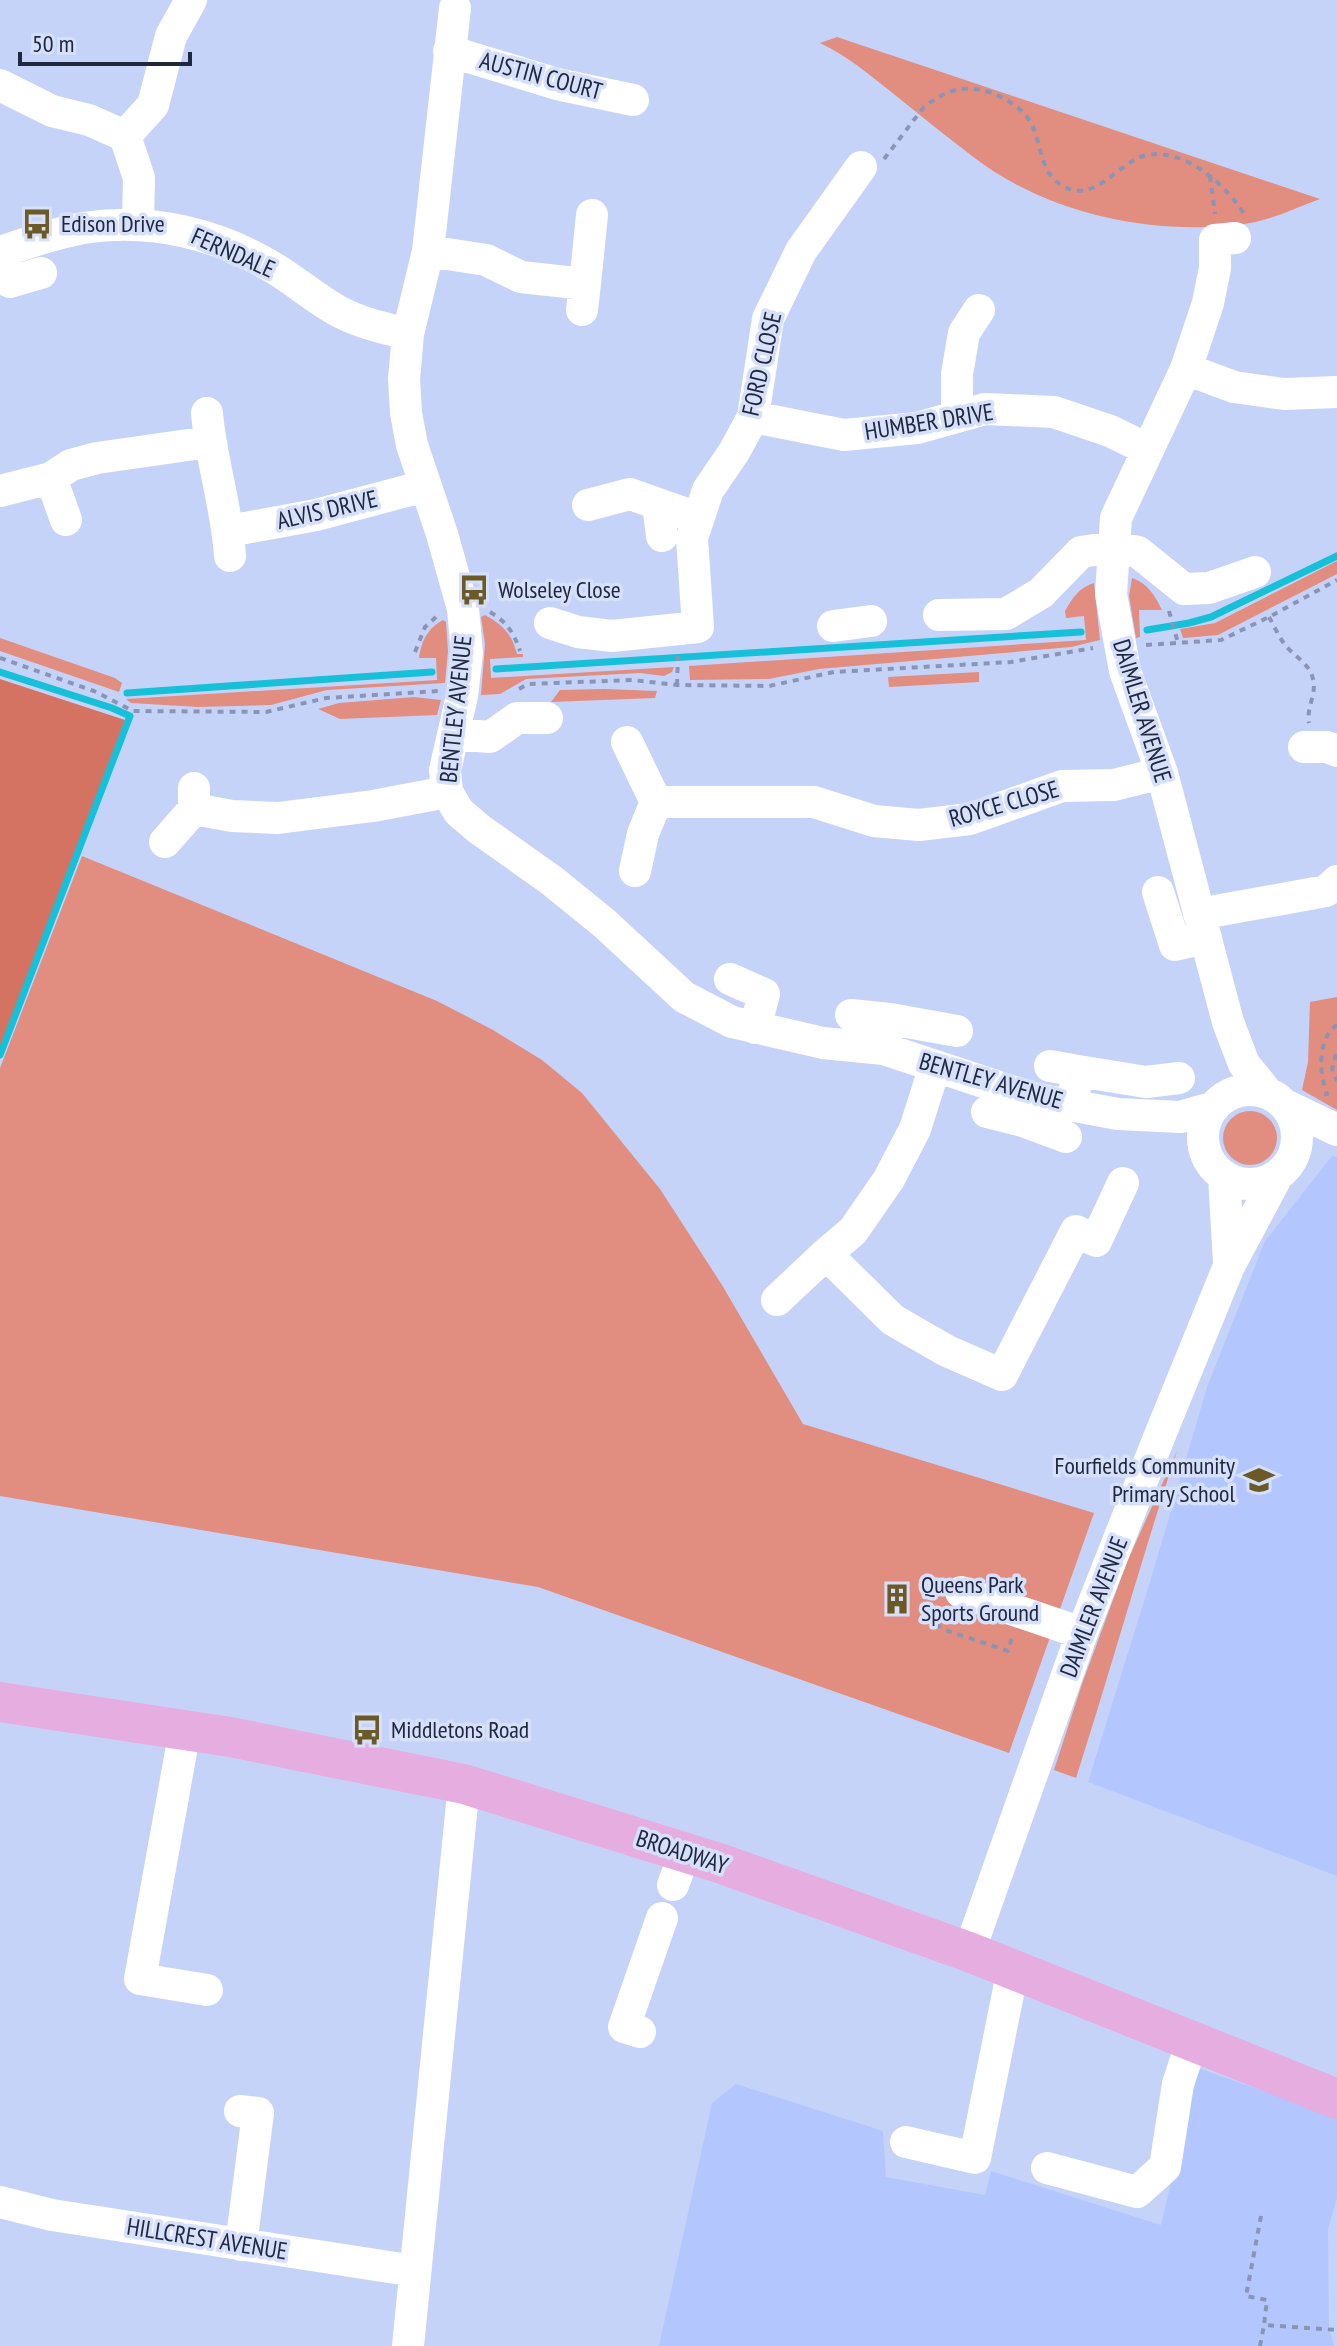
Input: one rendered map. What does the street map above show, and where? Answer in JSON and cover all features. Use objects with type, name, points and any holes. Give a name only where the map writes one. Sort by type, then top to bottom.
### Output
[{"type":"main road","name":"BROADWAY","points":[[0,1702],[230,1737],[464,1784],[679,1869],[969,1952],[1337,2099]]},
{"type":"street","points":[[125,136],[153,105],[171,36],[191,0]]},
{"type":"street","name":"BENTLEY AVENUE","points":[[455,8],[428,251],[408,334],[404,379],[412,445],[463,609],[467,653],[462,696],[445,770],[447,792],[459,812],[604,923],[684,997],[732,1022],[823,1043],[887,1034],[935,1066],[1028,1109],[1072,1105],[1125,1115],[1180,1117],[1220,1101]]},
{"type":"street","name":"AUSTIN COURT","points":[[449,51],[557,84],[633,100]]},
{"type":"street","points":[[0,85],[52,111],[89,120],[125,136],[139,178],[138,224]]},
{"type":"street","name":"FORD CLOSE","points":[[550,623],[578,632],[612,636],[698,627],[692,538],[698,518],[708,490],[753,417],[768,319],[801,251],[855,169]]},
{"type":"street","points":[[428,251],[486,260],[521,277],[585,285],[592,215]]},
{"type":"street","name":"FERNDALE","points":[[3,268],[51,236],[84,228],[138,224],[180,230],[221,242],[276,269],[339,312],[408,334]]},
{"type":"street","name":"DAIMLER AVENUE","points":[[1233,234],[1215,268],[1208,303],[1186,369],[1116,518],[1111,594],[1125,671],[1162,773],[1228,1022],[1244,1064],[1289,1098]]},
{"type":"street","points":[[3,268],[41,273]]},
{"type":"street","points":[[957,417],[957,374],[964,333],[979,310]]},
{"type":"street","points":[[1186,369],[1246,389],[1284,394],[1337,392]]},
{"type":"street","name":"HUMBER DRIVE","points":[[753,417],[844,435],[917,428],[985,409],[1054,412],[1110,431],[1147,449]]},
{"type":"street","name":"ALVIS DRIVE","points":[[0,491],[51,478],[71,465],[208,428],[230,543],[316,515],[425,486]]},
{"type":"street","points":[[51,478],[66,520]]},
{"type":"street","points":[[588,505],[639,492],[698,518]]},
{"type":"street","points":[[639,492],[662,536]]},
{"type":"street","points":[[939,615],[1006,614],[1041,593],[1081,552],[1114,547],[1138,552],[1184,589],[1209,588],[1255,572]]},
{"type":"street","points":[[833,626],[871,621]]},
{"type":"street","points":[[453,734],[490,737],[517,718],[547,718]]},
{"type":"street","points":[[1307,737],[1337,751]]},
{"type":"street","points":[[627,742],[651,792],[635,871]]},
{"type":"street","name":"ROYCE CLOSE","points":[[651,792],[814,802],[874,821],[919,825],[970,819],[1062,786],[1114,785],[1162,773]]},
{"type":"street","points":[[165,842],[194,798],[232,816],[278,818],[373,806],[447,792]]},
{"type":"street","points":[[1158,892],[1175,945],[1202,926],[1326,891],[1337,881]]},
{"type":"street","points":[[730,979],[772,997],[755,1028]]},
{"type":"street","points":[[851,1015],[887,1034],[957,1031]]},
{"type":"street","name":"DAIMLER AVENUE","points":[[1220,1101],[1228,1022]]},
{"type":"street","points":[[777,1300],[853,1231],[889,1179],[915,1129],[935,1066]]},
{"type":"street","points":[[1072,1105],[1064,1069],[1146,1082],[1179,1078]]},
{"type":"street","points":[[1337,1130],[1289,1098],[1250,1089],[1220,1101],[1203,1132],[1203,1142],[1216,1167],[1237,1182],[1253,1184],[1286,1165],[1337,1144]]},
{"type":"street","points":[[1286,1165],[1297,1144],[1297,1127],[1289,1098]]},
{"type":"street","points":[[987,1112],[1028,1109],[1066,1137]]},
{"type":"street","name":"BENTLEY AVENUE","points":[[1125,1115],[1176,1140],[1216,1167]]},
{"type":"street","name":"DAIMLER AVENUE","points":[[969,1952],[1082,1633],[1229,1266],[1286,1165]]},
{"type":"street","name":"DAIMLER AVENUE","points":[[1216,1167],[1229,1266]]},
{"type":"street","points":[[826,1254],[893,1320],[947,1351],[1002,1375],[1077,1232],[1123,1183]]},
{"type":"street","points":[[961,1592],[1082,1633]]},
{"type":"street","points":[[185,1730],[140,1979],[207,1990]]},
{"type":"street","points":[[408,2346],[464,1784]]},
{"type":"street","points":[[640,2032],[624,2027],[662,1918]]},
{"type":"street","points":[[906,2142],[975,2158],[1013,1969]]},
{"type":"street","points":[[1047,2168],[1137,2192],[1165,2167],[1178,2084],[1192,2041]]},
{"type":"street","points":[[240,2111],[258,2113],[241,2245]]},
{"type":"street","name":"HILLCREST AVENUE","points":[[0,2202],[52,2215],[415,2271]]},
{"type":"path","points":[[855,169],[923,108],[947,93],[962,89],[995,95],[1018,108],[1037,136],[1045,168],[1063,187],[1088,190],[1100,186],[1141,157],[1158,154],[1188,163],[1231,194],[1233,234]]},
{"type":"path","points":[[1210,176],[1215,206],[1233,234]]},
{"type":"path","points":[[511,694],[528,684],[582,681],[769,686],[834,672],[1011,662],[1101,647],[1221,640],[1337,580]]},
{"type":"path","points":[[415,652],[425,627],[436,616],[474,607],[493,613],[506,623],[515,635],[520,651]]},
{"type":"path","points":[[1168,610],[1178,643]]},
{"type":"path","points":[[1269,617],[1285,645],[1307,666],[1313,677],[1307,737]]},
{"type":"path","points":[[0,658],[94,691],[133,711],[266,712],[341,697],[439,691],[462,696]]},
{"type":"path","points":[[677,685],[678,669]]},
{"type":"path","points":[[1327,1094],[1321,1066],[1326,1037],[1337,1025]]},
{"type":"path","points":[[1323,1053],[1337,1054],[1332,1069],[1337,1081]]},
{"type":"path","points":[[1289,1098],[1337,1091]]},
{"type":"path","points":[[1260,2346],[1267,2300],[1246,2296],[1261,2216]]},
{"type":"path","points":[[1264,2325],[1337,2330]]},
{"type":"shaded area","points":[[837,37],[1320,199],[1256,222],[1208,227],[1177,227],[1115,219],[1054,202],[998,174],[859,67],[820,43]]},
{"type":"shaded area","points":[[1337,561],[1337,574],[1218,635],[1183,638],[1180,629],[1215,623]]},
{"type":"shaded area","points":[[1132,578],[1147,587],[1162,610],[1139,610],[1140,637],[1136,638],[1129,596]]},
{"type":"shaded area","points":[[1094,583],[1100,640],[1071,647],[819,669],[769,679],[690,680],[689,666],[1086,640],[1084,616],[1066,618],[1065,611],[1077,594]]},
{"type":"shaded area","points":[[485,615],[506,631],[517,654],[523,654],[523,657],[490,659],[491,678],[674,667],[664,676],[640,673],[526,679],[500,694],[481,695],[485,644],[481,617]]},
{"type":"shaded area","points":[[443,620],[446,622],[448,651],[445,683],[327,690],[271,705],[198,707],[131,703],[126,699],[437,680],[436,658],[419,658],[426,636]]},
{"type":"shaded area","points":[[0,638],[115,678],[122,683],[119,692],[0,651]]},
{"type":"shaded area","points":[[979,672],[979,682],[889,687],[888,677]]},
{"type":"shaded area","points":[[0,679],[125,720],[1,1055],[0,1054]]},
{"type":"shaded area","points":[[560,690],[657,691],[655,698],[551,702]]},
{"type":"shaded area","points":[[414,697],[441,700],[437,715],[340,719],[318,709],[339,703]]},
{"type":"shaded area","points":[[82,856],[437,1001],[542,1060],[582,1093],[660,1189],[722,1285],[803,1424],[1094,1513],[1009,1753],[538,1587],[0,1496],[0,1068]]},
{"type":"shaded area","points":[[1337,997],[1337,1110],[1302,1090],[1308,1062],[1310,1002]]},
{"type":"shaded area","points":[[1250,1111],[1269,1119],[1277,1138],[1269,1157],[1250,1165],[1231,1157],[1223,1138],[1231,1119]]},
{"type":"shaded area","name":"Fourfields Community Primary School","points":[[1332,1156],[1337,1157],[1337,1876],[1088,1782],[1207,1387],[1265,1241]]},
{"type":"shaded area","points":[[1177,1451],[1076,1778],[1054,1770],[1127,1562]]},
{"type":"shaded area","points":[[1198,2068],[1337,2117],[1337,2198],[1328,2229],[1329,2328],[1334,2346],[659,2346],[712,2103],[736,2084],[883,2131],[886,2177],[985,2195],[991,2171],[1161,2225]]},
{"type":"waterway","points":[[1147,630],[1211,617],[1337,556]]},
{"type":"waterway","points":[[496,669],[1081,632]]},
{"type":"waterway","points":[[0,672],[130,716],[0,1055]]},
{"type":"waterway","points":[[127,693],[432,672]]},
{"type":"place","name":"Edison Drive","points":[[37,224]]},
{"type":"place","name":"Wolseley Close","points":[[474,590]]},
{"type":"place","name":"Fourfields Community Primary School","points":[[1259,1480]]},
{"type":"place","name":"Queens Park Sports Ground","points":[[897,1599]]},
{"type":"place","name":"Middletons Road","points":[[367,1730]]}]
